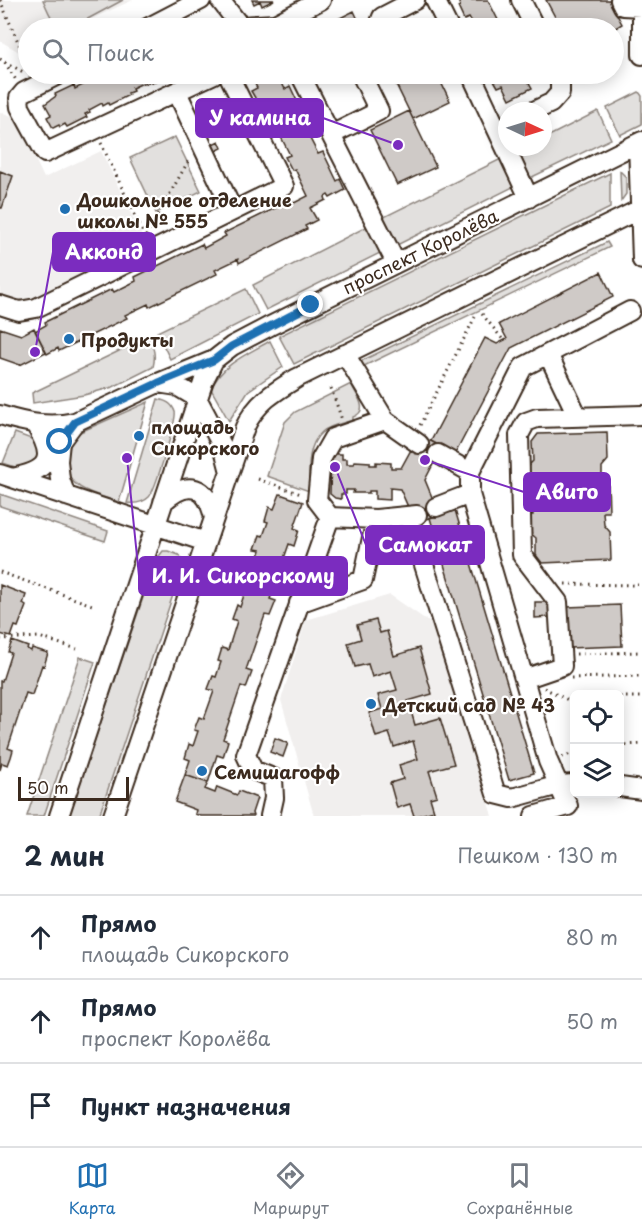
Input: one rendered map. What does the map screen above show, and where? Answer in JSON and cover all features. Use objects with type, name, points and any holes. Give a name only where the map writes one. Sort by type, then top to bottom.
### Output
[{"type":"street","points":[[166,18],[201,0]]},
{"type":"street","points":[[220,0],[233,18]]},
{"type":"street","points":[[290,18],[321,0]]},
{"type":"street","points":[[382,18],[415,0]]},
{"type":"street","points":[[435,0],[444,18]]},
{"type":"street","points":[[521,0],[530,18]]},
{"type":"street","points":[[620,0],[623,6],[641,4],[642,55]]},
{"type":"street","points":[[25,84],[19,98],[20,107],[45,153],[193,84]]},
{"type":"street","points":[[0,305],[19,311],[36,308],[148,244],[233,211],[284,186],[233,84]]},
{"type":"street","points":[[305,84],[396,263]]},
{"type":"street","points":[[331,135],[379,111],[367,84]]},
{"type":"street","points":[[477,84],[498,119]]},
{"type":"street","points":[[552,102],[560,93],[560,84]]},
{"type":"street","points":[[177,92],[233,211]]},
{"type":"street","points":[[640,142],[642,260]]},
{"type":"street","name":"проспект Королёва","points":[[214,360],[232,346],[270,326],[640,142]]},
{"type":"street","points":[[513,156],[529,198]]},
{"type":"street","points":[[113,816],[244,427],[252,412],[266,397],[297,378],[641,208]]},
{"type":"street","points":[[534,816],[568,806],[567,785],[548,761],[470,494],[470,472],[524,367],[630,311]]},
{"type":"street","points":[[345,354],[385,420],[416,441]]},
{"type":"street","points":[[548,354],[578,417]]},
{"type":"street","points":[[0,415],[35,424],[57,426],[75,422],[158,383],[214,360]]},
{"type":"street","points":[[59,816],[197,398],[214,360]]},
{"type":"street","points":[[158,383],[177,386],[197,398],[224,448],[230,472]]},
{"type":"street","points":[[524,679],[561,660],[558,602],[522,555],[519,435],[526,422],[537,418],[642,415]]},
{"type":"street","points":[[330,517],[317,500],[321,459],[333,438],[385,420]]},
{"type":"street","points":[[66,496],[60,479],[58,461],[60,442],[75,422]]},
{"type":"street","points":[[6,476],[33,473],[42,468],[47,458],[47,448],[35,424]]},
{"type":"street","points":[[438,454],[470,472]]},
{"type":"street","points":[[6,476],[206,542]]},
{"type":"street","points":[[163,502],[175,491],[187,488],[196,489],[211,505],[214,518]]},
{"type":"street","points":[[436,507],[470,494]]},
{"type":"street","points":[[330,517],[376,519],[413,516],[496,794],[512,798],[567,785]]},
{"type":"street","points":[[269,816],[274,798],[273,778],[254,770],[246,755],[330,517]]},
{"type":"street","points":[[299,603],[363,580],[376,519]]},
{"type":"street","points":[[624,788],[642,790]]},
{"type":"street","points":[[518,796],[524,816]]},
{"type":"path","points":[[0,0],[18,42]]},
{"type":"path","points":[[2,60],[18,76]]},
{"type":"path","points":[[2,60],[18,76]]},
{"type":"path","points":[[95,130],[148,244]]},
{"type":"path","points":[[148,244],[193,151],[203,147]]},
{"type":"path","points":[[482,314],[504,341]]},
{"type":"path","points":[[416,441],[475,317]]},
{"type":"path","points":[[331,388],[346,432]]},
{"type":"path","points":[[258,478],[317,500]]},
{"type":"path","points":[[0,572],[92,605]]},
{"type":"path","points":[[544,584],[638,585]]},
{"type":"path","points":[[0,639],[39,637],[77,649]]},
{"type":"path","points":[[640,652],[561,660],[563,678],[640,676]]},
{"type":"path","points":[[524,679],[570,702]]},
{"type":"path","points":[[624,698],[641,697]]},
{"type":"path","points":[[624,745],[642,744]]},
{"type":"shaded area","points":[[0,0],[133,0],[94,18],[18,18],[18,51],[0,41]]},
{"type":"shaded area","points":[[43,0],[123,0],[90,18],[52,18]]},
{"type":"shaded area","points":[[639,92],[642,96],[642,124],[620,135],[607,108]]},
{"type":"shaded area","points":[[598,111],[611,139],[528,179],[516,156],[552,156],[552,134]]},
{"type":"shaded area","name":"Дошкольное отделение школы № 555","points":[[0,112],[15,117],[44,178],[101,151],[144,240],[32,301],[10,302],[0,298]]},
{"type":"shaded area","points":[[175,137],[201,191],[156,213],[130,158]]},
{"type":"shaded area","points":[[501,159],[513,187],[397,245],[382,218]]},
{"type":"shaded area","points":[[620,171],[626,177],[626,194],[621,201]]},
{"type":"shaded area","points":[[610,173],[610,208],[294,364],[279,336]]},
{"type":"shaded area","points":[[370,225],[382,252],[266,310],[253,285]]},
{"type":"shaded area","points":[[607,242],[610,247],[362,367],[359,362]]},
{"type":"shaded area","points":[[246,289],[258,314],[170,359],[157,332]]},
{"type":"shaded area","points":[[148,337],[154,352],[153,367],[113,387],[84,395],[33,403],[32,393]]},
{"type":"shaded area","points":[[270,341],[283,367],[248,391],[229,421],[211,389],[228,366]]},
{"type":"shaded area","points":[[351,384],[361,403],[361,411],[353,417],[353,420],[322,432],[313,444],[309,468],[309,491],[267,476],[285,422],[295,412]]},
{"type":"shaded area","points":[[158,399],[172,406],[175,412],[165,455],[149,497],[139,503],[127,503]]},
{"type":"shaded area","points":[[148,402],[119,502],[93,494],[77,485],[71,479],[67,463],[70,446],[78,433]]},
{"type":"shaded area","points":[[15,433],[34,440],[41,458],[24,470],[3,463]]},
{"type":"shaded area","points":[[0,494],[108,531],[105,541],[0,506]]},
{"type":"shaded area","points":[[163,551],[179,555],[183,562],[181,569],[156,560]]},
{"type":"shaded area","points":[[152,571],[178,580],[99,816],[69,816]]},
{"type":"shaded area","name":"Детский сад № 43","points":[[390,595],[435,626],[493,816],[314,816],[281,700],[306,620]]},
{"type":"shaded area","points":[[80,657],[95,662],[44,816],[27,816]]},
{"type":"building","points":[[252,0],[274,0],[262,6],[260,1],[254,4]]},
{"type":"building","points":[[458,0],[488,0],[497,18],[463,18],[458,7],[460,6]]},
{"type":"building","points":[[546,0],[609,0],[619,18],[556,18]]},
{"type":"building","points":[[354,11],[357,18],[340,18]]},
{"type":"building","points":[[85,84],[141,84],[132,88],[133,91],[128,93],[129,95],[109,105],[108,103],[103,106],[102,103],[89,110],[90,112],[85,114],[87,117],[67,127],[65,124],[53,128],[47,117],[51,115],[45,104],[56,96],[55,94],[74,85],[75,89]]},
{"type":"building","points":[[255,84],[282,84],[285,89],[290,86],[297,101],[292,104],[318,154],[323,152],[337,181],[340,179],[345,190],[330,198],[328,195],[325,197],[326,200],[310,208],[317,220],[305,226],[307,229],[239,263],[238,259],[215,270],[217,274],[149,307],[148,304],[125,315],[127,318],[59,351],[58,348],[47,354],[35,331],[46,325],[45,322],[112,289],[114,292],[136,281],[135,277],[202,244],[204,248],[226,236],[224,233],[292,200],[294,203],[308,196],[295,169],[292,170],[285,157],[290,155],[276,127],[271,129],[265,117],[268,115],[261,102],[258,103],[251,91],[257,88]]},
{"type":"building","points":[[396,84],[442,84],[450,101],[413,119]]},
{"type":"building","points":[[496,84],[530,84],[532,88],[510,99],[503,85],[498,87]]},
{"type":"building","points":[[409,111],[436,167],[397,185],[370,130]]},
{"type":"building","points":[[219,141],[222,148],[212,153],[208,146]]},
{"type":"building","points":[[0,171],[13,176],[2,208],[0,208]]},
{"type":"building","points":[[601,272],[613,297],[511,348],[455,454],[431,441],[485,338],[497,344],[507,339],[499,324]]},
{"type":"building","points":[[0,328],[21,335],[34,328],[46,352],[20,365],[0,358]]},
{"type":"building","points":[[607,432],[608,460],[602,467],[602,481],[608,480],[609,512],[603,512],[604,525],[610,532],[611,560],[542,563],[536,555],[536,538],[527,530],[527,515],[533,515],[532,483],[526,483],[526,468],[533,461],[532,442],[538,434]]},
{"type":"building","points":[[423,437],[442,447],[425,480],[439,514],[420,522],[409,509],[400,489],[390,488],[390,500],[375,499],[375,491],[353,493],[354,490],[346,490],[346,494],[341,494],[341,499],[330,494],[331,459],[336,454],[342,454],[342,459],[347,459],[347,464],[354,464],[355,461],[370,462],[370,465],[376,465],[376,462],[391,463],[391,468],[401,468],[412,448]]},
{"type":"building","points":[[280,494],[303,502],[294,528],[299,530],[294,546],[289,544],[270,599],[276,601],[270,616],[265,615],[246,670],[252,672],[246,688],[241,686],[223,739],[228,741],[223,757],[217,755],[208,783],[185,775],[190,760],[185,758],[189,744],[193,746],[198,731],[194,730],[199,717],[204,719],[214,691],[208,689],[213,676],[216,677],[221,662],[218,661],[222,648],[228,650],[237,621],[232,619],[237,605],[240,607],[245,592],[241,591],[246,578],[251,580],[261,550],[255,549],[268,522],[265,521],[269,507],[274,509]]},
{"type":"building","points":[[455,510],[534,773],[509,780],[430,518]]},
{"type":"building","points":[[0,585],[26,595],[23,604],[26,606],[18,627],[15,626],[11,637],[0,634]]},
{"type":"building","points":[[535,602],[549,602],[549,617],[535,618]]},
{"type":"building","points":[[620,605],[622,646],[568,648],[567,607]]},
{"type":"building","points":[[376,620],[380,633],[387,631],[394,656],[419,648],[432,694],[408,701],[415,725],[440,718],[454,764],[429,771],[437,796],[430,798],[434,811],[417,816],[414,816],[410,804],[397,808],[390,783],[403,779],[399,765],[418,759],[413,741],[394,747],[389,733],[376,737],[369,713],[382,709],[378,695],[397,690],[391,671],[372,677],[368,664],[355,667],[348,643],[361,639],[357,625]]},
{"type":"building","points":[[12,641],[28,647],[27,649],[31,651],[32,648],[48,653],[32,695],[26,693],[8,748],[13,750],[8,765],[2,763],[0,770],[0,681],[2,681],[11,653],[8,652]]},
{"type":"building","points":[[275,738],[288,743],[283,757],[270,752]]},
{"type":"building","points":[[185,775],[208,783],[205,789],[215,793],[217,787],[237,795],[239,791],[257,798],[253,816],[201,816],[195,814],[196,810],[175,802]]},
{"type":"place","name":"У камина","points":[[398,145]]},
{"type":"place","name":"Дошкольное отделение школы № 555","points":[[65,209]]},
{"type":"place","name":"Продукты","points":[[69,339]]},
{"type":"place","name":"Акконд","points":[[35,352]]},
{"type":"place","name":"площадь Сикорского","points":[[139,436]]},
{"type":"place","name":"И. И. Сикорскому","points":[[127,458]]},
{"type":"place","name":"Авито","points":[[425,460]]},
{"type":"place","name":"Самокат","points":[[335,467]]},
{"type":"place","name":"Детский сад № 43","points":[[371,704]]},
{"type":"place","name":"Семишагофф","points":[[202,771]]},
{"type":"route","points":[[60,442],[75,422],[158,383],[214,360],[232,346],[311,305]]}]
